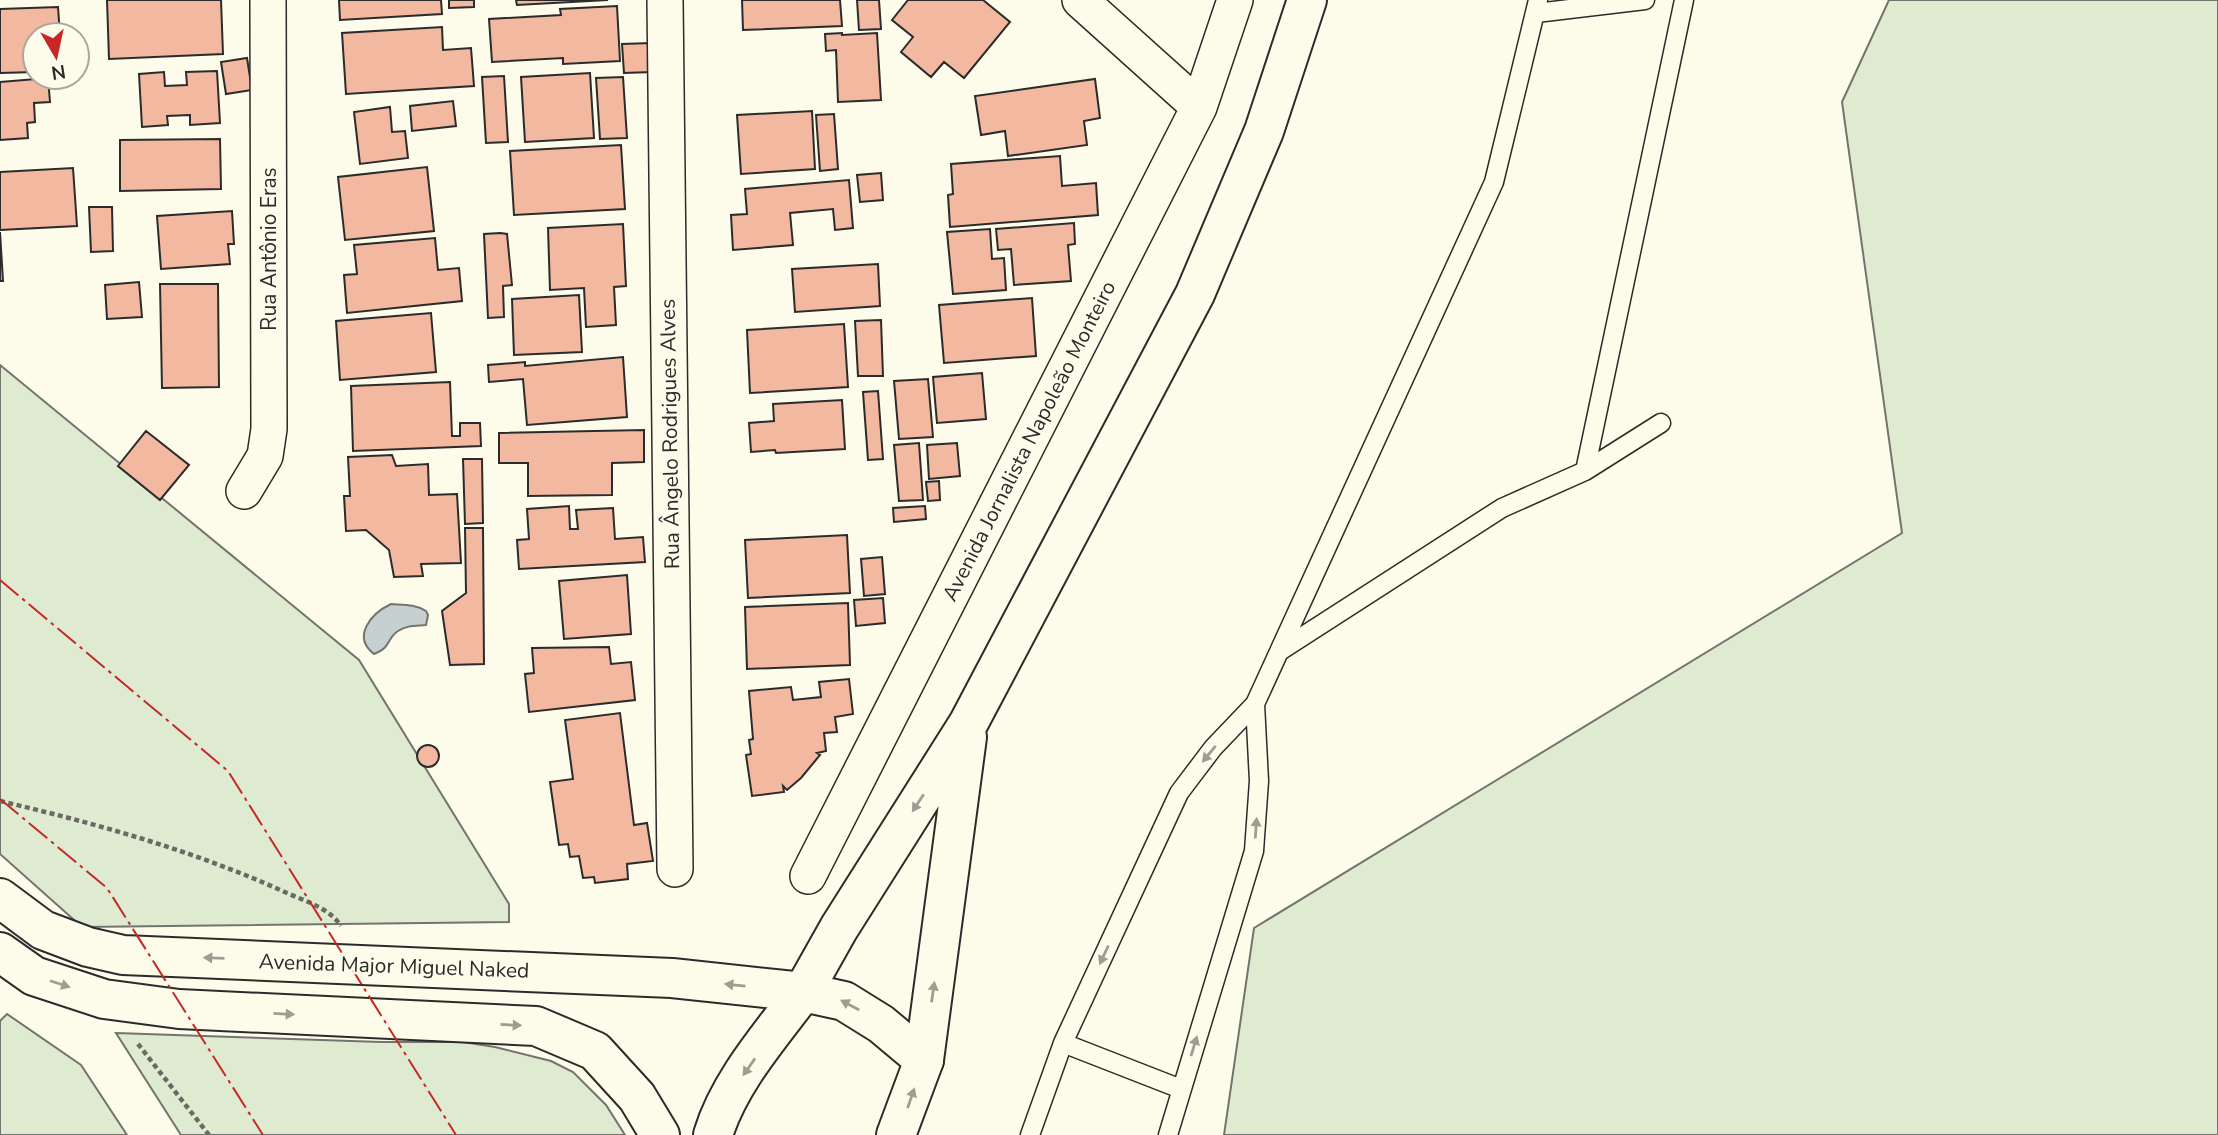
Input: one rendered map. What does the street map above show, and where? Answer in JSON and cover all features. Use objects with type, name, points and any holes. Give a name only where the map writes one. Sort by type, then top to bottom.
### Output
[{"type":"main road","points":[[713,1135],[717,1121],[744,1073],[803,992],[839,928],[968,724],[1195,294],[1264,131],[1307,0]]},
{"type":"main road","points":[[896,1135],[924,1060],[968,724]]},
{"type":"main road","name":"Avenida Major Miguel Naked","points":[[0,898],[43,930],[88,947],[124,955],[672,978],[803,992],[844,1001],[881,1024],[924,1060]]},
{"type":"main road","points":[[0,952],[34,976],[104,999],[179,1009],[537,1026],[595,1051],[638,1097],[660,1135]]},
{"type":"street","name":"Rua Antônio Eras","points":[[244,491],[265,456],[269,429],[268,0]]},
{"type":"street","name":"Rua Ângelo Rodrigues Alves","points":[[665,0],[675,869]]},
{"type":"street","points":[[1080,0],[1199,107]]},
{"type":"street","name":"Avenida Jornalista Napoleão Monteiro","points":[[808,876],[1199,107],[1235,0]]},
{"type":"lane","points":[[1030,1135],[1063,1043],[1179,793],[1213,748],[1255,705],[1494,182],[1537,6],[1644,0]]},
{"type":"lane","points":[[1585,471],[1684,0]]},
{"type":"lane","points":[[1280,651],[1502,508],[1585,471],[1661,423]]},
{"type":"lane","points":[[1168,1135],[1254,851],[1259,781],[1255,705]]},
{"type":"lane","points":[[1063,1043],[1181,1089]]},
{"type":"path","points":[[0,801],[103,826],[258,880],[333,914],[365,964]]},
{"type":"path","points":[[104,999],[209,1135]]},
{"type":"green space","points":[[1889,0],[2218,0],[2218,1135],[1224,1135],[1254,928],[1902,533],[1842,102]]},
{"type":"green space","points":[[0,365],[359,660],[509,904],[509,922],[82,927],[0,854]]},
{"type":"green space","points":[[7,1014],[81,1065],[127,1135],[0,1135],[0,1021]]},
{"type":"green space","points":[[116,1033],[381,1042],[463,1042],[495,1047],[551,1061],[573,1072],[606,1105],[625,1135],[181,1135]]},
{"type":"shaded area","points":[[391,604],[413,606],[426,611],[426,625],[401,629],[384,649],[374,654],[364,640],[366,626],[376,614]]},
{"type":"building","points":[[107,0],[221,0],[223,54],[109,59]]},
{"type":"building","points":[[339,0],[441,0],[442,14],[340,20]]},
{"type":"building","points":[[449,0],[474,0],[474,7],[449,8]]},
{"type":"building","points":[[516,0],[608,0],[517,5]]},
{"type":"building","points":[[742,0],[840,0],[842,26],[743,30]]},
{"type":"building","points":[[857,0],[879,0],[881,29],[859,30]]},
{"type":"building","points":[[908,0],[983,0],[1010,22],[964,78],[944,62],[931,77],[901,52],[913,37],[892,20]]},
{"type":"building","points":[[617,6],[620,61],[563,64],[563,58],[492,62],[489,19],[561,15],[560,9]]},
{"type":"building","points":[[58,7],[59,21],[21,21],[21,72],[0,73],[0,9]]},
{"type":"building","points":[[442,27],[443,50],[471,48],[474,86],[346,94],[342,33]]},
{"type":"building","points":[[877,33],[881,100],[838,102],[836,50],[826,51],[825,34]]},
{"type":"building","points":[[651,43],[652,72],[624,73],[622,44]]},
{"type":"building","points":[[247,58],[252,90],[226,94],[221,62]]},
{"type":"building","points":[[217,71],[220,123],[190,125],[190,115],[167,116],[168,125],[142,127],[139,74],[164,72],[165,86],[187,85],[186,72]]},
{"type":"building","points":[[590,73],[594,138],[525,142],[521,77]]},
{"type":"building","points":[[504,76],[508,142],[486,143],[482,77]]},
{"type":"building","points":[[623,77],[627,138],[600,139],[596,78]]},
{"type":"building","points":[[1095,79],[1100,118],[1084,121],[1087,145],[1008,156],[1005,131],[981,135],[975,96]]},
{"type":"building","points":[[21,80],[21,91],[49,91],[50,102],[34,103],[35,122],[27,123],[28,138],[0,140],[0,82]]},
{"type":"building","points":[[453,101],[456,126],[412,131],[410,106]]},
{"type":"building","points":[[390,107],[392,132],[405,131],[408,158],[360,164],[354,112]]},
{"type":"building","points":[[812,111],[815,169],[741,174],[737,115]]},
{"type":"building","points":[[834,114],[838,169],[820,171],[816,115]]},
{"type":"building","points":[[220,139],[221,189],[120,191],[120,140]]},
{"type":"building","points":[[621,145],[625,209],[514,215],[510,151]]},
{"type":"building","points":[[1060,156],[1062,186],[1096,183],[1098,215],[950,227],[948,195],[953,194],[951,164]]},
{"type":"building","points":[[427,167],[434,231],[345,240],[338,177]]},
{"type":"building","points":[[73,168],[77,226],[0,230],[0,172]]},
{"type":"building","points":[[881,173],[883,200],[860,202],[857,175]]},
{"type":"building","points":[[849,180],[853,228],[835,230],[833,209],[790,213],[793,245],[733,250],[731,215],[747,214],[745,189]]},
{"type":"building","points":[[89,207],[112,207],[113,251],[91,252]]},
{"type":"building","points":[[232,211],[234,244],[228,244],[230,264],[161,269],[157,216]]},
{"type":"building","points":[[1074,223],[1075,244],[1068,245],[1071,281],[1014,285],[1011,249],[998,250],[996,229]]},
{"type":"building","points":[[623,224],[626,286],[614,287],[616,325],[586,327],[584,288],[550,290],[548,228]]},
{"type":"building","points":[[990,229],[992,259],[1004,258],[1006,290],[953,294],[947,232]]},
{"type":"building","points":[[0,232],[3,281],[0,281]]},
{"type":"building","points":[[484,234],[507,234],[512,285],[503,286],[504,317],[488,318]]},
{"type":"building","points":[[435,238],[438,270],[459,268],[462,301],[347,313],[344,275],[357,274],[354,245]]},
{"type":"building","points":[[878,264],[880,306],[795,312],[792,269]]},
{"type":"building","points":[[139,282],[142,317],[107,319],[105,285]]},
{"type":"building","points":[[160,284],[218,284],[219,387],[162,388]]},
{"type":"building","points":[[579,295],[582,352],[514,355],[512,299]]},
{"type":"building","points":[[1032,298],[1036,356],[944,363],[939,305]]},
{"type":"building","points":[[431,313],[436,372],[340,380],[336,321]]},
{"type":"building","points":[[881,320],[883,376],[858,376],[855,321]]},
{"type":"building","points":[[844,324],[848,387],[750,393],[747,330]]},
{"type":"building","points":[[623,357],[627,417],[527,425],[523,379],[489,382],[488,365],[525,362],[525,366]]},
{"type":"building","points":[[982,373],[986,419],[937,423],[933,377]]},
{"type":"building","points":[[928,379],[933,437],[899,439],[894,381]]},
{"type":"building","points":[[450,382],[452,436],[460,436],[460,423],[480,423],[481,446],[353,451],[351,386]]},
{"type":"building","points":[[878,391],[883,459],[868,460],[863,392]]},
{"type":"building","points":[[842,400],[845,449],[751,452],[749,423],[774,421],[773,404]]},
{"type":"building","points":[[644,430],[644,462],[612,463],[612,495],[528,496],[528,463],[499,463],[499,433]]},
{"type":"building","points":[[146,431],[189,465],[160,500],[118,466]]},
{"type":"building","points":[[919,443],[923,500],[899,501],[894,445]]},
{"type":"building","points":[[957,443],[960,476],[929,479],[927,445]]},
{"type":"building","points":[[392,455],[396,466],[428,464],[429,495],[457,494],[461,563],[421,564],[423,576],[394,577],[389,550],[366,530],[346,531],[344,496],[350,496],[348,457]]},
{"type":"building","points":[[463,459],[482,459],[483,523],[465,524]]},
{"type":"building","points":[[939,481],[940,500],[928,501],[926,482]]},
{"type":"building","points":[[569,506],[570,529],[578,529],[576,510],[613,508],[615,539],[643,537],[645,562],[519,569],[517,540],[529,539],[527,509]]},
{"type":"building","points":[[925,506],[926,519],[894,522],[893,508]]},
{"type":"building","points":[[465,528],[483,528],[484,664],[450,665],[442,611],[466,593]]},
{"type":"building","points":[[847,535],[850,593],[748,598],[745,540]]},
{"type":"building","points":[[882,557],[885,594],[864,596],[861,559]]},
{"type":"building","points":[[627,575],[631,634],[564,639],[559,581]]},
{"type":"building","points":[[883,598],[885,623],[856,626],[854,600]]},
{"type":"building","points":[[848,603],[850,665],[747,669],[745,607]]},
{"type":"building","points":[[609,647],[611,664],[631,662],[635,700],[529,712],[525,674],[534,673],[532,648]]},
{"type":"building","points":[[849,679],[853,714],[835,717],[837,732],[824,733],[826,751],[817,753],[820,755],[787,790],[783,786],[784,792],[752,796],[746,755],[751,754],[749,740],[753,739],[749,691],[791,687],[793,700],[821,697],[819,682]]},
{"type":"building","points":[[620,713],[634,825],[647,823],[653,861],[627,864],[628,879],[595,883],[594,877],[583,878],[579,856],[570,857],[568,844],[559,845],[550,782],[573,779],[565,720]]},
{"type":"building","points":[[424,745],[432,745],[439,752],[439,760],[432,767],[424,767],[417,760],[417,752]]},
{"type":"power","points":[[0,580],[228,771],[456,1135]]},
{"type":"power","points":[[0,799],[107,888],[263,1135]]}]
